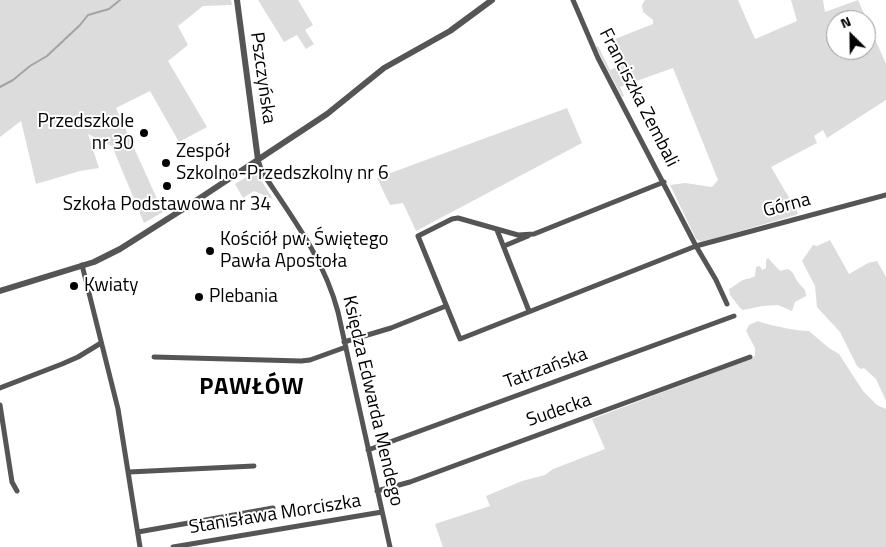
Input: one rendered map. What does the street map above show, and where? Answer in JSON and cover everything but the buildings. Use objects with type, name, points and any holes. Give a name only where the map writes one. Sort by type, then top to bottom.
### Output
[{"type":"street","name":"Pszczyńska","points":[[237,0],[258,160]]},
{"type":"street","points":[[0,291],[103,258],[120,249],[336,108],[384,68],[450,31],[492,0]]},
{"type":"street","name":"Franciszka Zembali","points":[[573,0],[598,58],[728,304]]},
{"type":"street","name":"Księdza Edwarda Mendego","points":[[258,160],[262,172],[309,243],[321,265],[335,301],[390,547]]},
{"type":"street","name":"Franciszka Zembali","points":[[504,246],[664,182]]},
{"type":"street","name":"Górna","points":[[446,306],[460,339],[696,246],[886,196]]},
{"type":"street","name":"Franciszka Zembali","points":[[446,306],[418,236],[452,219],[458,218],[518,236],[534,234]]},
{"type":"street","points":[[497,230],[529,311]]},
{"type":"street","points":[[82,265],[118,409],[140,547]]},
{"type":"street","points":[[154,357],[310,360],[345,344],[446,306]]},
{"type":"street","name":"Tatrzańska","points":[[368,450],[734,316]]},
{"type":"street","points":[[0,388],[78,357],[101,343]]},
{"type":"street","name":"Sudecka","points":[[378,491],[410,482],[750,357]]},
{"type":"street","points":[[0,405],[12,482],[17,491]]},
{"type":"street","points":[[128,472],[254,466]]},
{"type":"street","points":[[138,532],[273,508]]},
{"type":"street","name":"Stanisława Morciszka","points":[[173,547],[382,512]]},
{"type":"shaded area","points":[[0,0],[231,0],[232,5],[203,6],[178,26],[188,45],[168,61],[207,127],[179,142],[150,91],[116,108],[163,212],[144,223],[112,146],[88,134],[99,168],[80,171],[36,184],[21,121],[0,137]]},
{"type":"shaded area","points":[[258,0],[298,0],[313,25],[305,30],[314,44],[306,49],[297,35],[284,42]]},
{"type":"shaded area","points":[[645,0],[738,0],[755,39],[797,21],[791,0],[823,0],[826,12],[826,60],[876,60],[876,41],[886,64],[886,100],[827,138],[823,130],[814,136],[817,143],[771,167],[798,213],[796,215],[702,242],[696,239],[670,185],[685,183],[712,187],[718,180],[673,68],[620,87],[624,96],[622,97],[596,47],[598,46],[610,70],[624,64],[615,39],[653,24],[653,20],[643,12],[642,5]]},
{"type":"shaded area","points":[[858,0],[862,10],[830,10]]},
{"type":"shaded area","points":[[567,108],[582,143],[416,231],[403,203],[390,205],[377,178]]},
{"type":"shaded area","points":[[253,173],[257,174],[273,199],[254,191],[243,198],[235,184]]},
{"type":"shaded area","points":[[830,240],[849,274],[868,263],[877,261],[886,277],[886,401],[876,379],[864,368],[861,369],[857,366],[840,332],[817,307],[815,286],[802,261],[813,245],[817,246]]},
{"type":"shaded area","points":[[768,258],[780,271],[788,269],[804,288],[806,296],[795,302],[792,311],[778,305],[743,310],[730,295],[729,289],[745,279],[755,276],[756,267],[760,266],[762,270],[766,268],[766,260]]},
{"type":"shaded area","points":[[758,321],[783,328],[809,331],[839,354],[863,391],[877,405],[886,409],[886,547],[443,547],[435,524],[490,506],[486,496],[522,481],[545,475],[553,469],[605,449],[592,419],[753,358],[755,348],[746,331],[749,325]]},
{"type":"waterway","points":[[0,87],[47,56],[88,15],[109,9],[120,0]]},
{"type":"place","name":"Przedszkole nr 30","points":[[144,133]]},
{"type":"place","name":"Zespół Szkolno-Przedszkolny nr 6","points":[[166,163]]},
{"type":"place","name":"Szkoła Podstawowa nr 34","points":[[167,186]]},
{"type":"place","name":"Kościół pw. Świętego Pawła Apostoła","points":[[210,251]]},
{"type":"place","name":"Kwiaty","points":[[74,286]]},
{"type":"place","name":"Plebania","points":[[199,297]]},
{"type":"district","name":"PAWŁÓW","points":[[252,388]]}]
